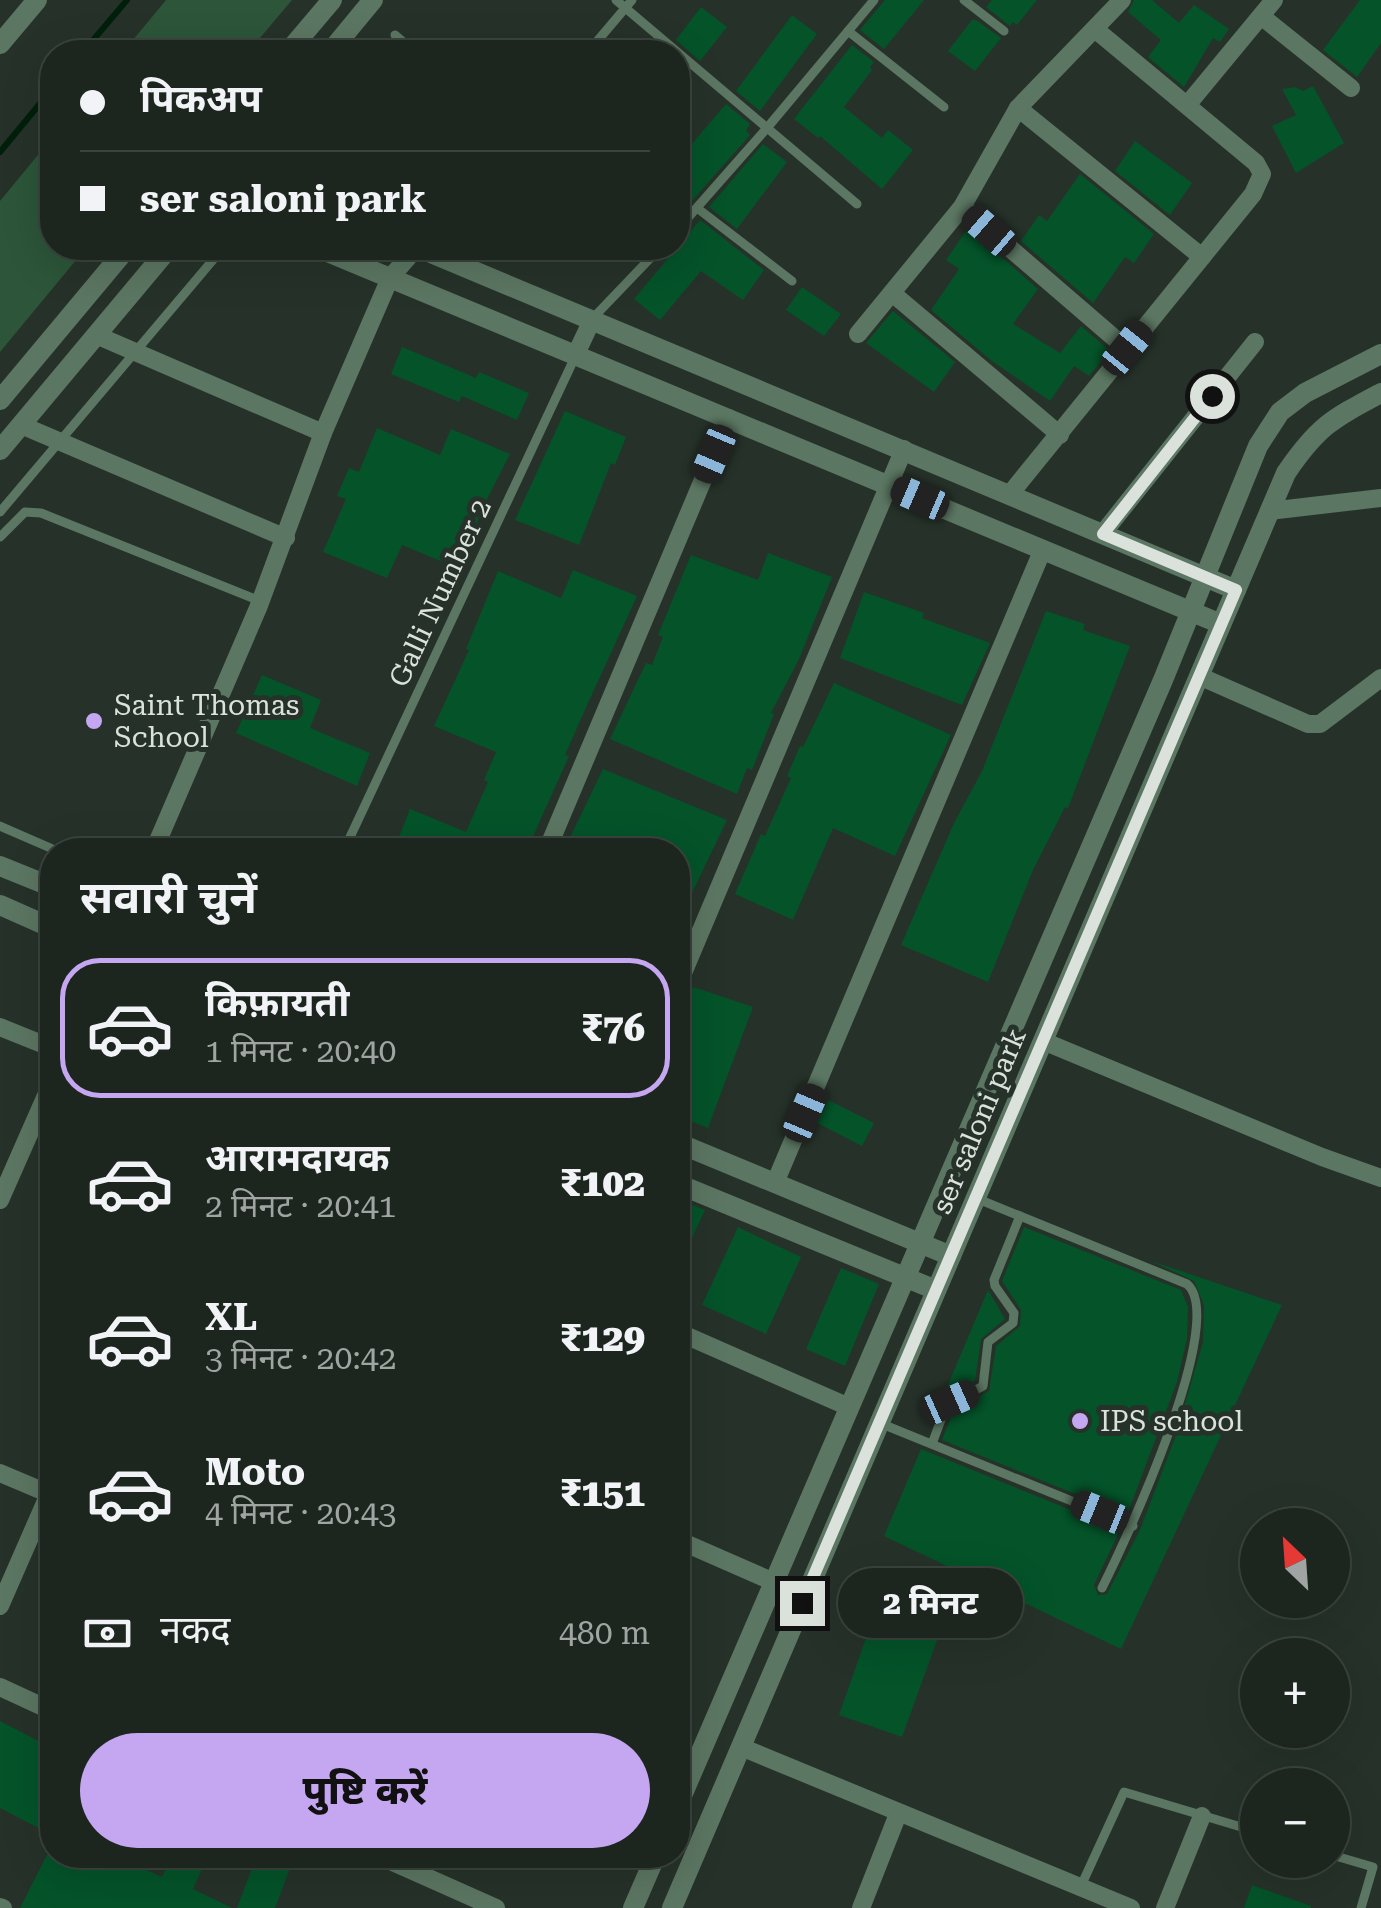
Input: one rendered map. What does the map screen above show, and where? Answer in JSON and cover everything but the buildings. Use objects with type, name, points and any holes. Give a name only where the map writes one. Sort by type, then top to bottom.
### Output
[{"type":"street","points":[[0,44],[37,0]]},
{"type":"street","points":[[298,40],[332,0]]},
{"type":"street","points":[[340,40],[373,0]]},
{"type":"street","points":[[858,334],[962,207],[1018,108],[1122,0]]},
{"type":"street","points":[[1188,104],[1274,0]]},
{"type":"street","points":[[1261,16],[1351,88]]},
{"type":"street","points":[[1010,494],[1254,194],[1262,174],[1256,163],[1188,104],[1096,30]]},
{"type":"street","points":[[1018,108],[1202,256]]},
{"type":"street","points":[[962,207],[1127,348]]},
{"type":"street","points":[[0,400],[117,260]]},
{"type":"street","points":[[0,450],[158,260]]},
{"type":"street","points":[[347,260],[1221,624]]},
{"type":"street","points":[[159,838],[286,538],[323,434],[390,278],[407,260]]},
{"type":"street","points":[[447,260],[1236,590]]},
{"type":"street","points":[[892,292],[1060,435]]},
{"type":"street","points":[[576,354],[592,320]]},
{"type":"street","points":[[96,335],[323,434]]},
{"type":"street","points":[[1103,534],[1255,342]]},
{"type":"street","points":[[690,1754],[774,1582],[1191,611],[1258,446],[1280,412],[1304,393],[1381,354]]},
{"type":"street","name":"ser saloni park","points":[[690,1866],[1286,472],[1330,420],[1381,393]]},
{"type":"street","points":[[551,838],[729,418]]},
{"type":"street","points":[[21,425],[286,538]]},
{"type":"street","points":[[690,956],[904,450]]},
{"type":"street","points":[[1269,511],[1381,498]]},
{"type":"street","points":[[775,1184],[1043,549]]},
{"type":"street","points":[[1199,676],[1308,724],[1320,724],[1381,678]]},
{"type":"street","points":[[0,866],[40,882]]},
{"type":"street","points":[[0,905],[40,923]]},
{"type":"street","points":[[0,1027],[40,1043]]},
{"type":"street","points":[[1043,1041],[1381,1178]]},
{"type":"street","points":[[0,1200],[40,1109]]},
{"type":"street","points":[[690,1148],[951,1256]]},
{"type":"street","points":[[690,1189],[936,1290]]},
{"type":"street","points":[[690,1337],[850,1406]]},
{"type":"street","points":[[0,1473],[40,1488]]},
{"type":"street","points":[[0,1606],[40,1517]]},
{"type":"street","points":[[690,1545],[774,1582]]},
{"type":"street","points":[[0,1687],[40,1705]]},
{"type":"street","points":[[741,1747],[1131,1908]]},
{"type":"street","points":[[860,1908],[898,1814]]},
{"type":"street","points":[[1165,1908],[1202,1816]]},
{"type":"street","points":[[406,1868],[496,1908]]},
{"type":"street","points":[[633,1908],[650,1868]]},
{"type":"street","name":"ser saloni park","points":[[672,1908],[689,1868]]},
{"type":"lane","points":[[616,0],[629,4],[669,40]]},
{"type":"lane","points":[[690,216],[874,0]]},
{"type":"lane","points":[[964,0],[1004,31]]},
{"type":"lane","points":[[598,40],[629,4]]},
{"type":"lane","points":[[848,31],[944,107]]},
{"type":"lane","points":[[395,35],[401,40]]},
{"type":"lane","points":[[690,59],[857,204]]},
{"type":"lane","points":[[698,208],[792,281]]},
{"type":"lane","points":[[18,518],[1,510],[213,260]]},
{"type":"lane","points":[[592,320],[644,260]]},
{"type":"lane","name":"Galli Number 2","points":[[350,838],[576,354]]},
{"type":"lane","points":[[0,537],[25,512],[40,513],[260,602]]},
{"type":"lane","points":[[0,826],[40,843]]},
{"type":"lane","points":[[976,1198],[1195,1290],[1199,1312],[1196,1342],[1133,1526],[1102,1588]]},
{"type":"lane","points":[[932,1444],[946,1406],[983,1386],[988,1342],[1013,1323],[1014,1313],[994,1280],[1020,1216]]},
{"type":"lane","points":[[879,1423],[1133,1526]]},
{"type":"lane","points":[[1080,1888],[1124,1792],[1240,1827]]},
{"type":"lane","points":[[1350,1860],[1373,1867],[1361,1908]]},
{"type":"green space","points":[[166,0],[292,0],[258,40],[133,40]]},
{"type":"green space","points":[[40,153],[40,260],[76,260],[0,352],[0,201]]},
{"type":"waterway","points":[[93,40],[127,0]]},
{"type":"waterway","points":[[0,152],[40,104]]},
{"type":"place","name":"Saint Thomas School","points":[[94,721]]},
{"type":"place","name":"IPS school","points":[[1080,1421]]},
{"type":"route","points":[[802,1603],[1236,590],[1103,534],[1212,396]]}]
